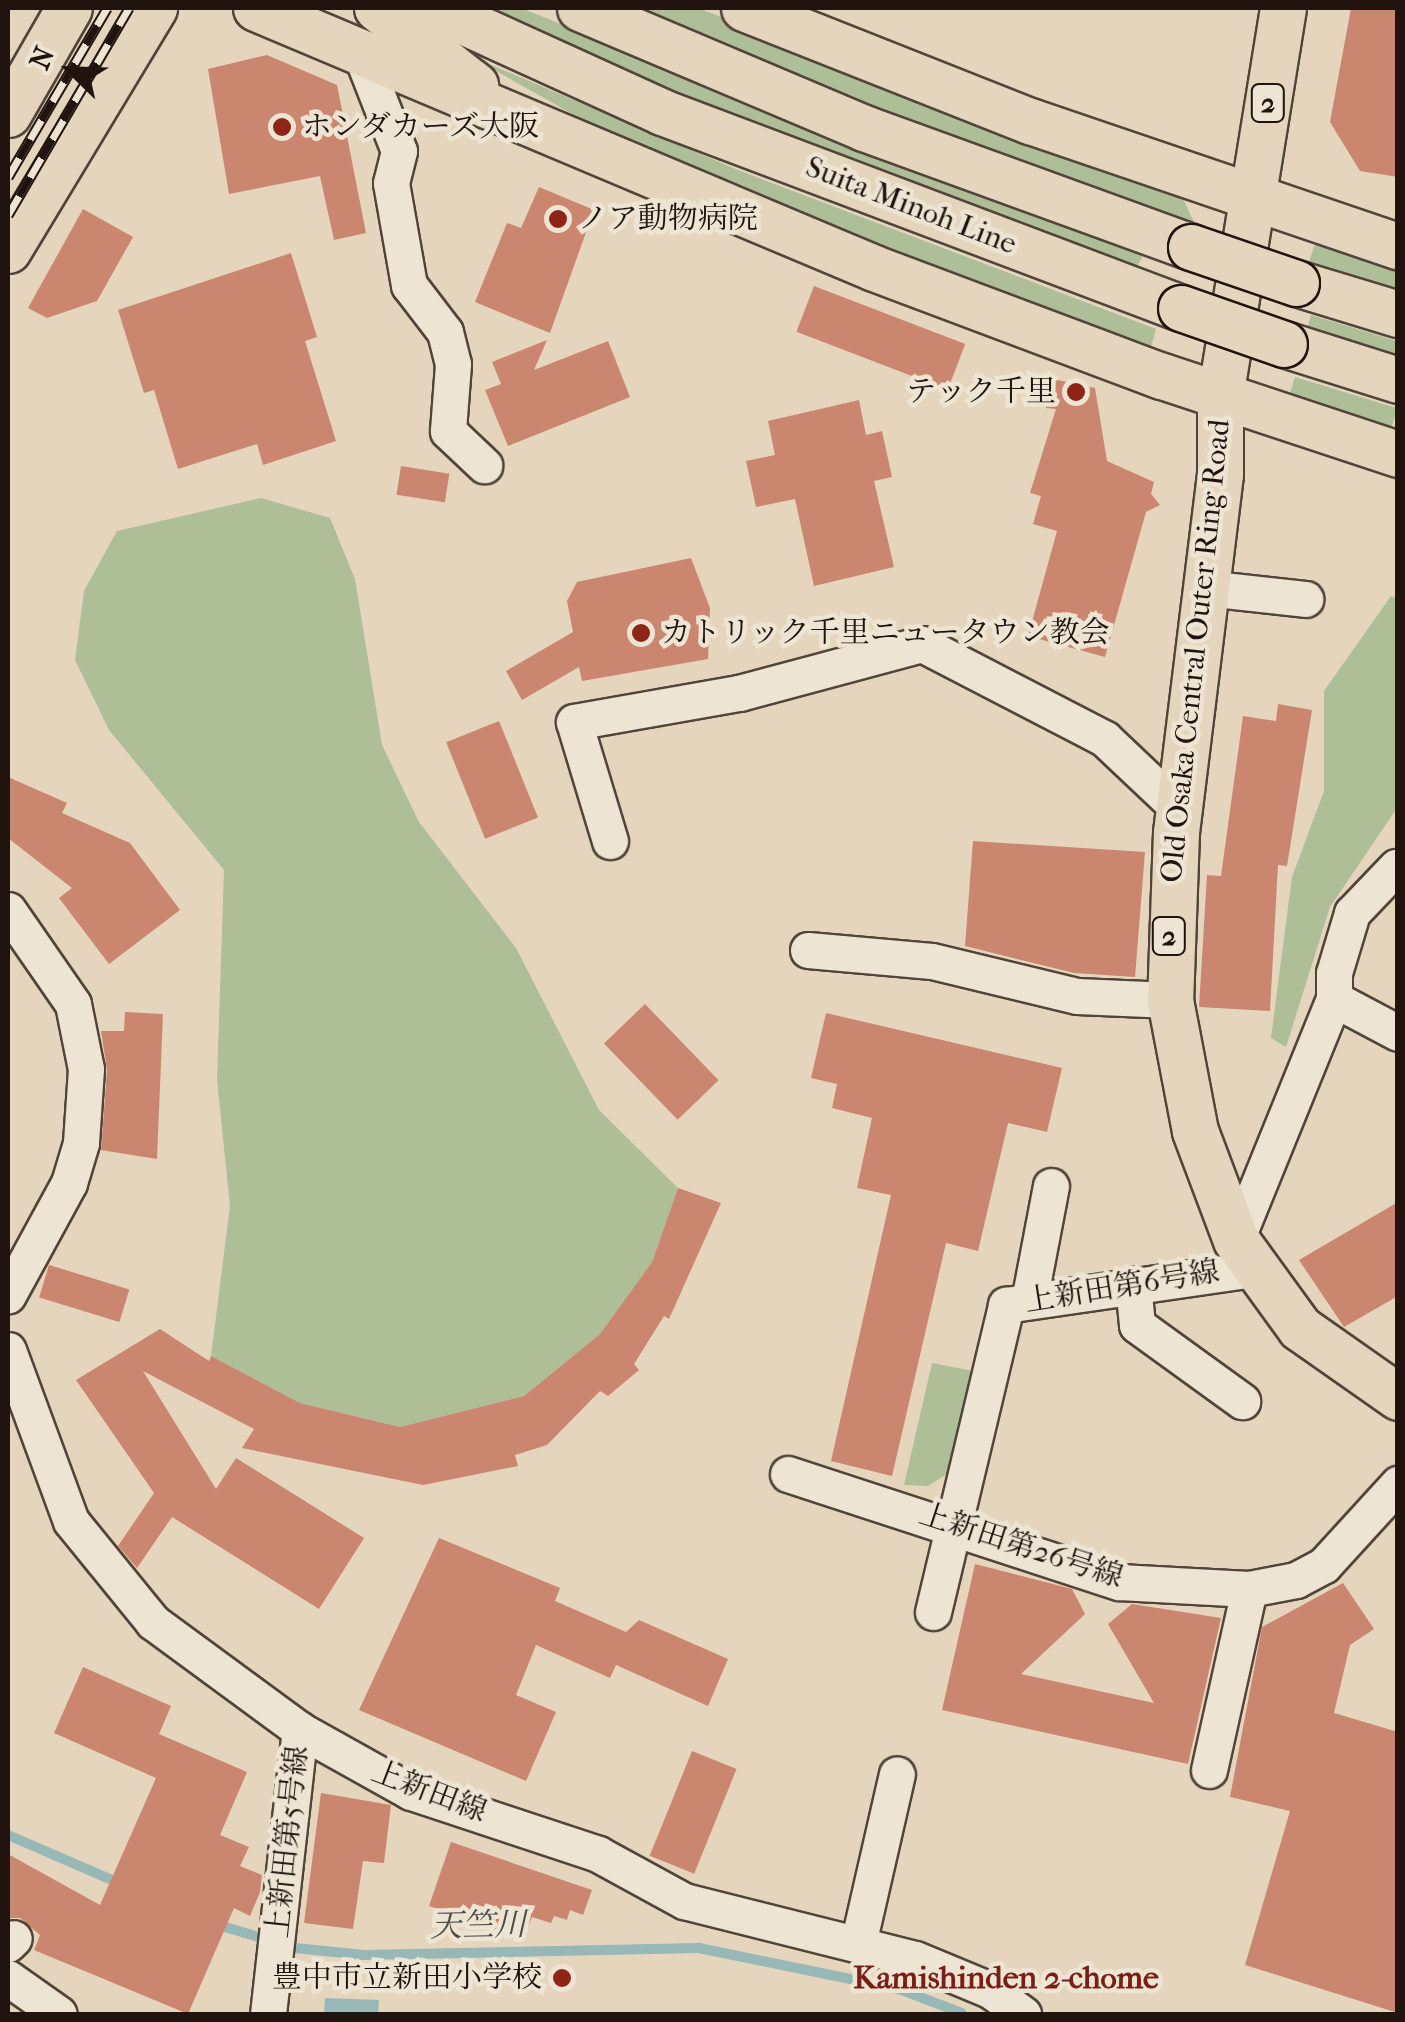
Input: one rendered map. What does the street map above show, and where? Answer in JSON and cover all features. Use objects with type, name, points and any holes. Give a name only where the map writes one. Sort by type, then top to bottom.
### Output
[{"type":"main road","points":[[8,114],[70,8]]},
{"type":"main road","points":[[8,250],[154,8]]},
{"type":"main road","points":[[256,8],[874,268],[1220,396],[1398,454]]},
{"type":"main road","points":[[377,8],[520,121]]},
{"type":"main road","name":"Suita Minoh Line","points":[[434,8],[662,112],[1181,308],[1398,380]]},
{"type":"main road","name":"Suita Minoh Line","points":[[580,8],[864,128],[1191,247],[1398,314]]},
{"type":"main road","points":[[744,8],[1030,121],[1398,246]]},
{"type":"main road","name":"Old Osaka Central Outer Ring Road","points":[[1283,8],[1220,396],[1206,588],[1180,808],[1170,1000],[1195,1131],[1244,1255],[1300,1328],[1398,1397]]},
{"type":"street","points":[[361,54],[398,151],[392,183],[409,284],[445,332],[453,364],[448,431],[484,465]]},
{"type":"street","points":[[1206,588],[1306,599]]},
{"type":"street","points":[[610,841],[574,722],[739,692],[922,644],[1105,739],[1180,808]]},
{"type":"street","points":[[1244,1255],[1334,1000],[1334,973],[1352,913],[1396,867]]},
{"type":"street","points":[[8,910],[73,1004],[86,1069],[81,1143],[69,1184],[8,1295]]},
{"type":"street","points":[[808,950],[932,962],[1077,996],[1170,1000]]},
{"type":"street","points":[[1334,1000],[1398,1033]]},
{"type":"street","points":[[1029,1301],[1051,1186]]},
{"type":"street","name":"上新田第6号線","points":[[933,1612],[1006,1305],[1133,1284],[1244,1255]]},
{"type":"street","points":[[1133,1284],[1138,1325],[1242,1400]]},
{"type":"street","name":"上新田線","points":[[8,1350],[71,1521],[154,1622],[300,1730],[411,1792],[610,1859],[684,1902],[915,1958],[1008,2010]]},
{"type":"street","name":"上新田第26号線","points":[[788,1474],[1118,1582],[1250,1589],[1296,1580],[1324,1565],[1398,1484]]},
{"type":"street","points":[[1209,1770],[1250,1589]]},
{"type":"street","name":"上新田第5号線","points":[[268,2014],[300,1730]]},
{"type":"street","points":[[858,1944],[897,1774]]},
{"type":"street","points":[[8,1978],[59,2014]]},
{"type":"green space","points":[[473,8],[521,8],[1143,256],[1134,272],[891,185]]},
{"type":"green space","points":[[631,8],[698,8],[1180,193],[1196,226],[864,103]]},
{"type":"green space","points":[[468,55],[738,170],[1156,329],[1150,351],[620,141]]},
{"type":"green space","points":[[1316,242],[1397,267],[1397,293],[1308,264]]},
{"type":"green space","points":[[1311,315],[1397,341],[1397,368],[1305,335]]},
{"type":"green space","points":[[1295,377],[1397,408],[1390,431],[1288,400]]},
{"type":"green space","points":[[261,498],[330,518],[355,579],[382,745],[419,822],[516,948],[599,1110],[678,1188],[652,1262],[600,1334],[524,1396],[400,1427],[300,1403],[211,1356],[230,1206],[217,1080],[224,870],[109,730],[75,660],[84,591],[117,531]]},
{"type":"green space","points":[[1391,596],[1398,599],[1397,808],[1330,907],[1286,1047],[1271,1038],[1292,877],[1324,791],[1324,691]]},
{"type":"green space","points":[[932,1363],[973,1371],[950,1472],[928,1486],[904,1485]]},
{"type":"water","points":[[325,1998],[379,2000],[378,2014],[324,2014]]},
{"type":"building","points":[[1351,8],[1398,8],[1398,177],[1360,171],[1330,122]]},
{"type":"building","name":"ホンダカーズ大阪","points":[[267,55],[337,85],[366,233],[334,240],[320,176],[229,194],[208,69]]},
{"type":"building","points":[[539,187],[594,210],[550,333],[475,302],[507,223],[521,228]]},
{"type":"building","points":[[83,209],[133,237],[97,301],[47,318],[28,308]]},
{"type":"building","points":[[291,253],[317,337],[305,341],[336,441],[263,465],[257,444],[178,469],[154,390],[144,393],[118,310]]},
{"type":"building","points":[[814,286],[965,344],[948,390],[796,332]]},
{"type":"building","points":[[547,340],[534,370],[608,341],[630,397],[508,446],[485,390],[501,384],[492,362]]},
{"type":"building","points":[[1048,378],[1095,388],[1107,461],[1154,482],[1151,494],[1160,505],[1146,512],[1105,657],[1028,636],[1057,531],[1033,524],[1041,496],[1030,493],[1056,409],[1046,408]]},
{"type":"building","points":[[859,400],[866,435],[882,431],[892,477],[874,481],[894,567],[814,586],[795,499],[756,507],[746,461],[775,455],[768,421]]},
{"type":"building","points":[[401,466],[449,474],[445,502],[396,495]]},
{"type":"building","name":"カトリック千里ニュータウン教会","points":[[691,558],[710,608],[708,659],[582,681],[579,667],[522,700],[506,671],[573,632],[567,601],[577,582]]},
{"type":"building","points":[[1278,704],[1312,710],[1287,866],[1278,865],[1270,1011],[1199,1007],[1207,875],[1221,876],[1243,716],[1276,721]]},
{"type":"building","points":[[499,721],[538,817],[485,839],[446,742]]},
{"type":"building","points":[[8,777],[67,803],[62,813],[130,843],[180,910],[109,964],[59,898],[72,888],[8,838]]},
{"type":"building","points":[[973,841],[1145,852],[1135,977],[1074,973],[965,946]]},
{"type":"building","points":[[645,1004],[719,1080],[678,1120],[604,1044]]},
{"type":"building","points":[[125,1012],[163,1014],[157,1159],[101,1150],[107,1070],[101,1031],[124,1031]]},
{"type":"building","points":[[826,1013],[1062,1068],[1047,1132],[1008,1123],[978,1251],[946,1243],[892,1476],[831,1461],[891,1195],[857,1188],[872,1118],[832,1108],[837,1084],[811,1078]]},
{"type":"building","points":[[678,1188],[721,1203],[669,1319],[664,1316],[634,1364],[639,1370],[608,1396],[600,1391],[547,1445],[515,1455],[518,1466],[423,1485],[242,1448],[254,1429],[143,1371],[216,1489],[236,1458],[364,1538],[319,1609],[172,1517],[137,1568],[118,1546],[154,1493],[76,1380],[160,1329],[209,1361],[211,1356],[300,1403],[400,1427],[524,1396],[600,1334],[652,1262]]},
{"type":"building","points":[[1398,1202],[1398,1296],[1344,1327],[1299,1260]]},
{"type":"building","points":[[49,1265],[129,1290],[119,1322],[39,1298]]},
{"type":"building","points":[[439,1538],[560,1588],[555,1601],[626,1632],[639,1620],[728,1659],[708,1706],[616,1665],[610,1678],[536,1645],[516,1695],[556,1712],[526,1781],[359,1710]]},
{"type":"building","points":[[975,1564],[1072,1589],[1085,1614],[1021,1674],[1154,1703],[1108,1624],[1132,1604],[1221,1618],[1188,1764],[942,1710]]},
{"type":"building","points":[[1343,1583],[1374,1629],[1350,1645],[1334,1713],[1398,1732],[1398,2013],[1245,1965],[1290,1811],[1230,1797],[1262,1627]]},
{"type":"building","points":[[83,1667],[171,1706],[159,1734],[247,1772],[220,1835],[249,1847],[240,1866],[262,1875],[260,1892],[250,1916],[234,1908],[188,2014],[34,1950],[40,1935],[20,1918],[8,1918],[8,1854],[100,1905],[156,1778],[54,1733]]},
{"type":"building","points":[[692,1751],[737,1769],[694,1874],[650,1856]]},
{"type":"building","points":[[321,1793],[391,1805],[384,1863],[363,1861],[353,1929],[304,1923]]},
{"type":"building","points":[[451,1842],[592,1890],[583,1915],[570,1910],[567,1920],[554,1916],[551,1923],[532,1917],[528,1927],[500,1918],[496,1929],[429,1906]]},
{"type":"waterway","name":"天竺川","points":[[8,1835],[121,1884]]},
{"type":"waterway","name":"天竺川","points":[[215,1924],[295,1948],[364,1955],[699,1948],[899,1989],[962,2013]]},
{"type":"railway","points":[[8,177],[107,8]]},
{"type":"railway","points":[[8,215],[129,8]]},
{"type":"place","name":"ホンダカーズ大阪","points":[[282,127]]},
{"type":"place","name":"ノア動物病院","points":[[558,219]]},
{"type":"place","name":"テック千里","points":[[1076,392]]},
{"type":"place","name":"カトリック千里ニュータウン教会","points":[[641,633]]},
{"type":"place","name":"豊中市立新田小学校","points":[[562,1978]]},
{"type":"district","name":"Kamishinden 2-chome","points":[[1006,1978]]}]
